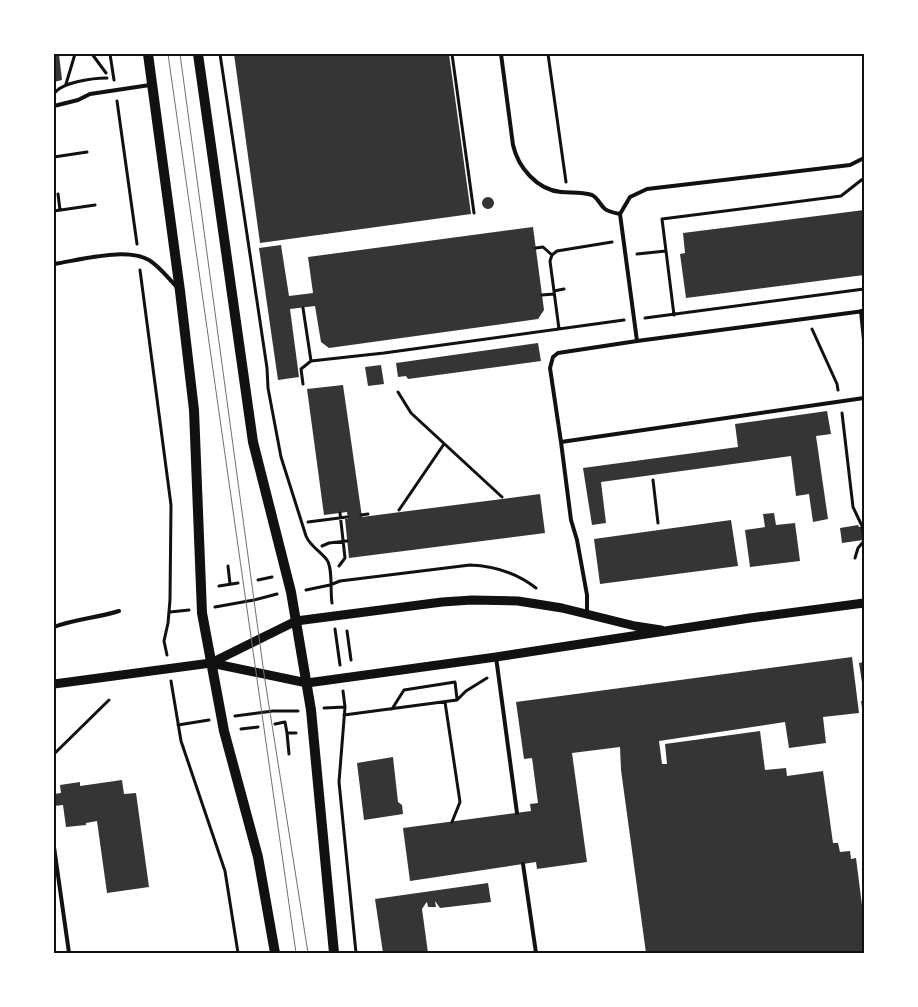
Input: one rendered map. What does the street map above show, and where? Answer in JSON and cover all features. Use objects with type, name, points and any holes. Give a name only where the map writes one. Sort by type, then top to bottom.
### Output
[{"type":"main road","points":[[148,54],[194,410],[202,613],[224,731],[258,857],[275,953]]},
{"type":"main road","points":[[198,54],[253,442],[291,592],[307,683],[314,732],[334,953]]},
{"type":"street","points":[[211,664],[296,621],[442,602],[472,600],[518,601],[587,614],[635,626],[671,631]]},
{"type":"street","points":[[54,684],[211,664],[307,683],[864,603]]},
{"type":"lane","points":[[501,54],[515,155],[528,173],[539,183],[552,190],[592,196],[597,198],[604,208],[620,214]]},
{"type":"lane","points":[[54,106],[90,94],[152,85]]},
{"type":"lane","points":[[637,341],[620,214],[630,197],[647,189],[850,165],[864,158]]},
{"type":"lane","points":[[54,264],[125,254],[139,256],[160,268],[180,291]]},
{"type":"lane","points":[[587,614],[587,595],[577,540],[571,520],[550,368],[553,357],[565,351],[863,311],[864,340]]},
{"type":"lane","points":[[561,442],[864,398]]},
{"type":"lane","points":[[54,627],[119,610]]},
{"type":"lane","points":[[496,657],[517,813]]},
{"type":"lane","points":[[54,847],[69,953]]},
{"type":"lane","points":[[523,864],[536,953]]},
{"type":"path","points":[[66,84],[75,54]]},
{"type":"path","points":[[92,54],[106,73]]},
{"type":"path","points":[[110,54],[172,505],[170,612],[164,635],[165,646]]},
{"type":"path","points":[[220,54],[267,368],[268,388],[280,456],[306,536],[329,564],[331,598]]},
{"type":"path","points":[[452,54],[474,213]]},
{"type":"path","points":[[548,54],[567,192]]},
{"type":"path","points":[[54,95],[56,90],[66,84],[107,78]]},
{"type":"path","points":[[54,157],[87,152]]},
{"type":"path","points":[[674,315],[662,219],[841,196],[864,178]]},
{"type":"path","points":[[58,194],[60,210]]},
{"type":"path","points":[[54,211],[95,205]]},
{"type":"path","points":[[559,329],[550,261],[552,255],[557,251],[623,240]]},
{"type":"path","points":[[536,248],[543,247],[552,255]]},
{"type":"path","points":[[625,255],[666,251]]},
{"type":"path","points":[[542,295],[564,289]]},
{"type":"path","points":[[303,384],[301,369],[311,361],[864,289]]},
{"type":"path","points":[[803,297],[806,318],[836,380],[854,507],[862,526],[864,541],[858,548],[855,558]]},
{"type":"path","points":[[304,308],[311,361]]},
{"type":"path","points":[[398,392],[411,413],[502,496]]},
{"type":"path","points":[[400,510],[444,444]]},
{"type":"path","points":[[653,480],[658,523]]},
{"type":"path","points":[[361,514],[368,514]]},
{"type":"path","points":[[308,522],[340,515],[348,516]]},
{"type":"path","points":[[339,566],[345,558],[345,542],[340,515]]},
{"type":"path","points":[[322,546],[329,543],[345,542]]},
{"type":"path","points":[[315,588],[340,581],[470,565],[486,565],[523,578]]},
{"type":"path","points":[[228,566],[230,584]]},
{"type":"path","points":[[258,580],[274,577]]},
{"type":"path","points":[[219,586],[238,583]]},
{"type":"path","points":[[224,605],[276,594]]},
{"type":"path","points":[[170,612],[189,610]]},
{"type":"path","points":[[347,631],[351,660]]},
{"type":"path","points":[[336,633],[340,661]]},
{"type":"path","points":[[344,715],[457,700],[466,691],[487,678],[496,657]]},
{"type":"path","points":[[392,709],[404,690],[455,682],[457,700]]},
{"type":"path","points":[[172,688],[181,742],[225,871],[238,953]]},
{"type":"path","points":[[344,694],[339,782],[356,953]]},
{"type":"path","points":[[54,754],[109,700]]},
{"type":"path","points":[[445,702],[460,802],[452,822]]},
{"type":"path","points":[[330,708],[344,706]]},
{"type":"path","points":[[239,716],[269,711],[292,712]]},
{"type":"path","points":[[178,726],[203,722]]},
{"type":"path","points":[[275,724],[285,722],[289,754]]},
{"type":"path","points":[[240,729],[258,726]]},
{"type":"path","points":[[287,733],[296,733]]},
{"type":"building","points":[[54,54],[59,54],[62,80],[54,82]]},
{"type":"building","points":[[234,54],[449,54],[471,214],[260,243]]},
{"type":"building","points":[[490,197],[493,198],[493,208],[486,209],[483,208],[482,201],[483,198]]},
{"type":"building","points":[[864,210],[864,275],[686,298],[680,254],[685,253],[683,233]]},
{"type":"building","points":[[533,227],[544,310],[538,319],[329,348],[321,342],[315,306],[290,309],[299,377],[278,380],[259,248],[281,245],[289,296],[313,293],[308,257]]},
{"type":"building","points":[[538,343],[541,361],[408,379],[406,376],[398,377],[396,363]]},
{"type":"building","points":[[381,365],[384,384],[368,386],[365,367]]},
{"type":"building","points":[[343,385],[362,517],[540,494],[545,533],[349,558],[345,519],[348,519],[347,512],[324,515],[307,389]]},
{"type":"building","points":[[827,411],[831,434],[816,436],[828,519],[813,522],[809,494],[796,496],[791,456],[601,482],[606,523],[592,525],[583,468],[738,447],[735,424]]},
{"type":"building","points":[[774,513],[776,525],[795,523],[800,561],[750,567],[745,530],[765,527],[763,514]]},
{"type":"building","points":[[731,520],[738,566],[600,584],[594,539]]},
{"type":"building","points":[[858,525],[861,527],[863,540],[842,543],[840,528]]},
{"type":"building","points":[[852,657],[859,713],[823,717],[826,743],[789,748],[785,722],[659,741],[662,764],[667,764],[665,744],[760,731],[765,770],[786,768],[787,776],[823,771],[833,843],[838,843],[840,852],[850,851],[851,859],[856,858],[864,921],[864,953],[646,953],[621,770],[620,747],[572,753],[587,862],[537,869],[536,862],[410,881],[403,828],[531,811],[530,804],[538,803],[532,758],[524,759],[516,702]]},
{"type":"building","points":[[864,662],[864,689],[863,689],[859,663]]},
{"type":"building","points":[[861,701],[864,701],[864,714],[863,714]]},
{"type":"building","points":[[393,757],[398,802],[402,805],[403,814],[364,820],[357,763]]},
{"type":"building","points":[[122,780],[124,794],[136,793],[149,887],[107,893],[97,821],[86,823],[86,825],[66,827],[63,805],[54,806],[54,794],[61,793],[60,785],[80,782],[80,786]]},
{"type":"building","points":[[488,883],[491,902],[440,908],[435,901],[436,907],[428,907],[426,903],[422,909],[428,953],[383,953],[375,899]]},
{"type":"tram line","points":[[168,54],[296,953]]},
{"type":"tram line","points":[[180,54],[264,674],[308,953]]}]
